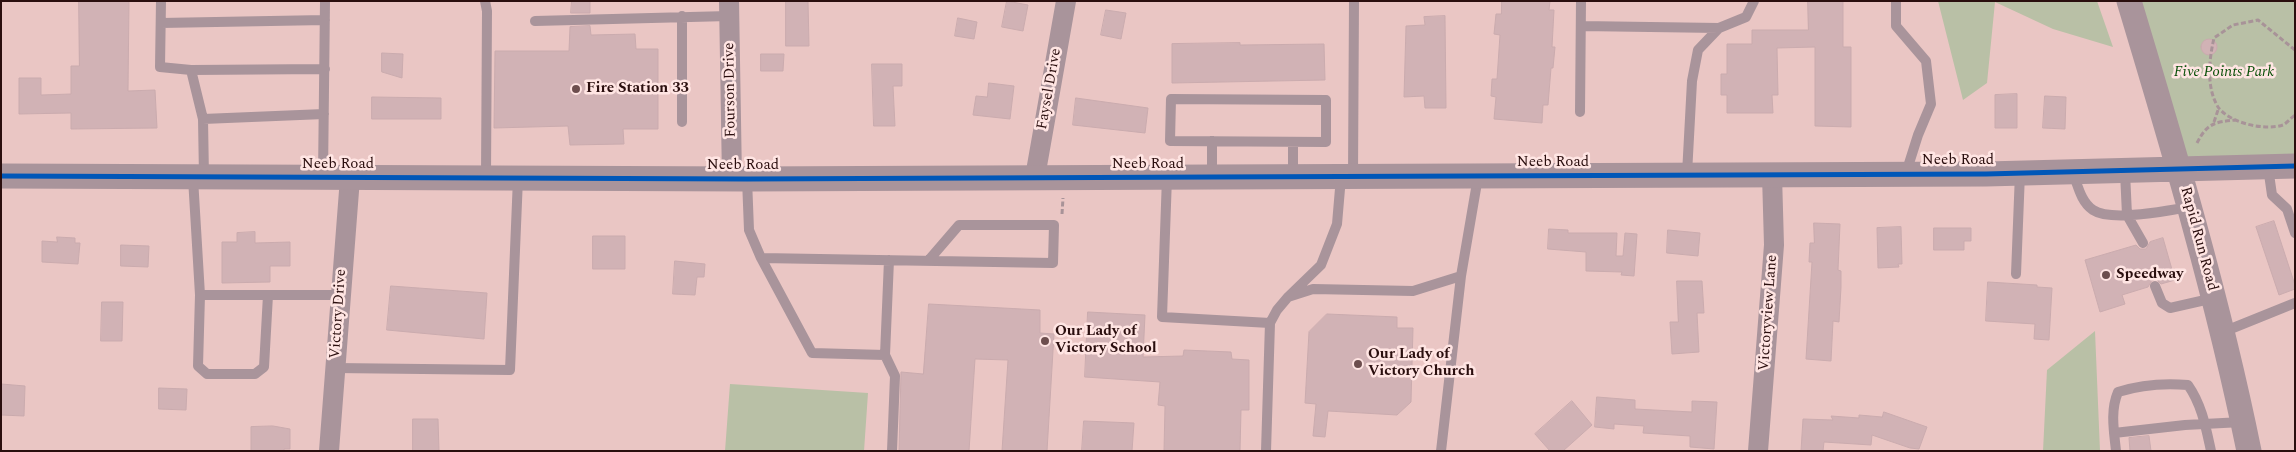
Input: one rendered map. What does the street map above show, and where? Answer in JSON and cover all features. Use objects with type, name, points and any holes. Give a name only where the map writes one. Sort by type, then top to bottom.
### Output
[{"type":"street","name":"Faysel Drive","points":[[1035,177],[1066,1]]},
{"type":"street","name":"Rapid Run Road","points":[[2129,1],[2179,169],[2214,298],[2249,451]]},
{"type":"street","name":"Fourson Drive","points":[[729,9],[740,179]]},
{"type":"street","name":"Neeb Road","points":[[1,176],[199,178],[486,176],[740,179],[1212,178],[2125,172],[2295,166]]},
{"type":"street","name":"Victoryview Lane","points":[[1758,451],[1774,246],[1772,175]]},
{"type":"street","name":"Victory Drive","points":[[329,451],[350,178]]},
{"type":"lane","points":[[161,1],[160,67],[191,70],[324,69]]},
{"type":"lane","points":[[323,177],[325,1]]},
{"type":"lane","points":[[484,1],[487,11],[486,176]]},
{"type":"lane","points":[[1266,451],[1270,323],[1277,310],[1288,297],[1320,265],[1337,224],[1347,177],[1354,1]]},
{"type":"lane","points":[[1580,112],[1581,1]]},
{"type":"lane","points":[[1687,175],[1692,81],[1698,50],[1719,28],[1746,16],[1754,1]]},
{"type":"lane","points":[[1896,1],[1896,26],[1926,61],[1931,104],[1918,135],[1906,174]]},
{"type":"lane","points":[[536,21],[682,16],[729,9]]},
{"type":"lane","points":[[682,16],[682,122]]},
{"type":"lane","points":[[161,23],[325,20]]},
{"type":"lane","points":[[1581,26],[1719,28]]},
{"type":"lane","points":[[191,70],[203,119],[199,178],[200,295],[198,366],[207,374],[255,374],[264,367],[268,295]]},
{"type":"lane","points":[[1171,99],[1326,100],[1326,142],[1212,141],[1170,141],[1171,99]]},
{"type":"lane","points":[[203,119],[324,114]]},
{"type":"lane","points":[[1212,141],[1212,178]]},
{"type":"lane","points":[[1293,142],[1293,177]]},
{"type":"lane","points":[[2268,167],[2272,195],[2287,209],[2295,233]]},
{"type":"lane","points":[[2073,172],[2082,198],[2093,210],[2114,217],[2188,207]]},
{"type":"lane","points":[[2125,172],[2127,215],[2143,244]]},
{"type":"lane","points":[[2016,274],[2020,173]]},
{"type":"lane","points":[[1441,451],[1461,276],[1478,176]]},
{"type":"lane","points":[[335,368],[510,370],[518,177]]},
{"type":"lane","points":[[1167,177],[1162,317],[1270,323]]},
{"type":"lane","points":[[740,179],[749,230],[761,258],[812,353],[885,355]]},
{"type":"lane","points":[[761,258],[889,260],[928,261],[1053,263],[1054,226],[959,225],[928,261]]},
{"type":"lane","points":[[889,260],[885,355],[895,376],[892,451]]},
{"type":"lane","points":[[1288,297],[1313,289],[1413,291],[1461,276]]},
{"type":"lane","points":[[2155,286],[2162,303],[2170,308],[2214,298]]},
{"type":"lane","points":[[200,295],[341,295]]},
{"type":"lane","points":[[2223,332],[2295,303]]},
{"type":"lane","points":[[2116,451],[2114,402],[2118,392],[2130,388],[2158,385],[2188,386],[2194,394],[2205,424],[2211,451]]},
{"type":"lane","points":[[2114,433],[2243,422]]},
{"type":"path","points":[[2295,50],[2258,20],[2233,25],[2214,38],[2208,62],[2212,87],[2219,107],[2236,120],[2253,126],[2269,127],[2285,124],[2295,115]]},
{"type":"path","points":[[2197,143],[2202,133],[2214,122],[2219,107]]},
{"type":"path","points":[[2214,122],[2236,120]]},
{"type":"path","points":[[1062,215],[1063,192]]},
{"type":"green space","points":[[1938,1],[2097,1],[2113,47],[2053,29],[1995,2],[1987,83],[1963,100]]},
{"type":"green space","name":"Five Points Park","points":[[2129,1],[2295,1],[2295,166],[2179,169]]},
{"type":"green space","points":[[2095,331],[2100,451],[2043,451],[2047,370]]},
{"type":"green space","points":[[730,384],[868,393],[864,451],[725,451]]},
{"type":"building","points":[[79,1],[129,1],[128,91],[155,90],[157,128],[71,129],[71,113],[19,114],[19,78],[41,78],[41,95],[71,94],[71,66],[79,66]]},
{"type":"building","points":[[572,1],[590,1],[590,13],[571,13]]},
{"type":"building","points":[[786,1],[808,1],[809,46],[786,46]]},
{"type":"building","points":[[1007,1],[1028,5],[1023,31],[1002,27]]},
{"type":"building","points":[[1502,1],[1550,1],[1549,10],[1554,10],[1552,47],[1555,47],[1553,68],[1551,68],[1548,105],[1543,105],[1542,123],[1494,119],[1496,97],[1491,96],[1492,79],[1497,79],[1500,35],[1494,34],[1496,14],[1501,14]]},
{"type":"building","points":[[1808,1],[1843,1],[1843,47],[1851,47],[1851,127],[1815,126],[1815,47],[1777,48],[1778,95],[1772,95],[1773,113],[1727,113],[1727,95],[1721,95],[1721,74],[1727,74],[1727,44],[1752,44],[1752,30],[1808,30]]},
{"type":"building","points":[[1106,10],[1126,13],[1121,39],[1101,35]]},
{"type":"building","points":[[1445,16],[1446,108],[1425,108],[1424,96],[1404,97],[1406,26],[1425,25],[1424,17]]},
{"type":"building","points":[[958,18],[977,22],[974,39],[955,36]]},
{"type":"building","name":"Fire Station 33","points":[[590,26],[591,35],[635,34],[636,49],[658,49],[658,129],[623,129],[624,144],[570,145],[568,126],[494,128],[495,51],[569,51],[570,27]]},
{"type":"building","points":[[2206,39],[2212,39],[2217,44],[2215,53],[2206,55],[2201,50],[2201,44]]},
{"type":"building","points":[[1240,43],[1240,45],[1324,44],[1325,80],[1172,83],[1172,44]]},
{"type":"building","points":[[382,53],[403,54],[402,78],[382,72]]},
{"type":"building","points":[[761,54],[784,54],[783,71],[761,71]]},
{"type":"building","points":[[872,64],[902,64],[902,86],[893,86],[895,126],[874,126]]},
{"type":"building","points":[[989,83],[1014,86],[1010,119],[973,115],[976,96],[987,97]]},
{"type":"building","points":[[2017,94],[2017,128],[1995,128],[1995,95]]},
{"type":"building","points":[[2045,96],[2066,97],[2065,129],[2043,128]]},
{"type":"building","points":[[372,97],[441,98],[441,119],[372,119]]},
{"type":"building","points":[[1076,98],[1148,108],[1145,133],[1073,125]]},
{"type":"building","points":[[2274,221],[2295,285],[2295,289],[2279,295],[2256,227]]},
{"type":"building","points":[[1814,223],[1840,224],[1838,270],[1841,271],[1841,287],[1839,322],[1833,321],[1831,361],[1806,359],[1812,262],[1809,262],[1810,243],[1814,243]]},
{"type":"building","points":[[1901,227],[1902,264],[1898,264],[1899,267],[1878,268],[1877,228]]},
{"type":"building","points":[[1934,228],[1971,228],[1971,241],[1964,241],[1964,250],[1934,250]]},
{"type":"building","points":[[1549,229],[1568,230],[1568,233],[1617,233],[1616,256],[1623,256],[1625,233],[1637,234],[1634,276],[1621,275],[1622,272],[1586,271],[1586,252],[1548,249]]},
{"type":"building","points":[[1668,230],[1700,233],[1698,256],[1667,253]]},
{"type":"building","points":[[255,232],[255,243],[290,242],[290,266],[270,266],[270,282],[222,283],[222,242],[237,242],[237,233]]},
{"type":"building","points":[[593,236],[625,236],[625,269],[593,269]]},
{"type":"building","points":[[57,237],[75,238],[75,243],[80,243],[78,264],[42,262],[42,241],[57,242]]},
{"type":"building","points":[[2163,238],[2175,280],[2161,284],[2156,279],[2152,280],[2148,287],[2122,295],[2125,304],[2100,312],[2085,260],[2136,245],[2140,249],[2146,249],[2150,242]]},
{"type":"building","points":[[121,245],[149,246],[148,267],[121,266]]},
{"type":"building","points":[[675,261],[705,264],[704,277],[697,277],[695,295],[673,294]]},
{"type":"building","points":[[1677,281],[1702,281],[1704,313],[1697,313],[1699,352],[1672,354],[1670,322],[1678,322]]},
{"type":"building","points":[[1988,282],[2037,285],[2037,287],[2052,288],[2049,340],[2034,339],[2035,324],[1986,321]]},
{"type":"building","points":[[391,286],[487,293],[484,339],[387,330]]},
{"type":"building","points":[[102,302],[123,302],[122,341],[101,341]]},
{"type":"building","name":"Our Lady of Victory School","points":[[929,304],[1040,310],[1040,333],[1054,334],[1047,451],[1002,451],[1008,360],[975,359],[969,451],[899,451],[901,372],[923,374]]},
{"type":"building","points":[[1088,312],[1145,315],[1143,357],[1183,356],[1184,350],[1231,352],[1232,359],[1249,360],[1249,410],[1241,410],[1240,451],[1164,451],[1165,406],[1158,405],[1160,382],[1085,377]]},
{"type":"building","name":"Our Lady of Victory Church","points":[[1327,314],[1397,317],[1397,328],[1413,328],[1411,402],[1397,415],[1328,411],[1325,437],[1313,436],[1316,404],[1305,403],[1309,332]]},
{"type":"building","points":[[1,384],[25,386],[24,416],[1,415]]},
{"type":"building","points":[[159,388],[187,389],[186,410],[159,409]]},
{"type":"building","points":[[1597,397],[1635,400],[1635,409],[1692,412],[1692,401],[1717,402],[1714,449],[1690,447],[1690,436],[1643,433],[1644,426],[1614,424],[1614,429],[1595,427]]},
{"type":"building","points":[[1572,401],[1592,425],[1563,451],[1550,451],[1535,434]]},
{"type":"building","points":[[1884,412],[1927,427],[1919,449],[1910,448],[1872,435],[1871,445],[1824,442],[1823,451],[1801,451],[1803,419],[1833,420],[1831,416],[1859,418],[1859,415],[1882,417]]},
{"type":"building","points":[[413,419],[438,419],[439,451],[413,451]]},
{"type":"building","points":[[1084,421],[1134,423],[1132,451],[1082,451]]},
{"type":"building","points":[[273,426],[290,429],[290,449],[284,449],[284,451],[251,451],[251,427]]},
{"type":"building","points":[[2149,436],[2151,451],[2130,451],[2129,438]]},
{"type":"cycle path","points":[[1,176],[747,179],[1986,174],[2295,166]]},
{"type":"place","name":"Fire Station 33","points":[[576,89]]},
{"type":"place","name":"Speedway","points":[[2106,275]]},
{"type":"place","name":"Our Lady of Victory School","points":[[1045,341]]},
{"type":"place","name":"Our Lady of Victory Church","points":[[1358,364]]}]
